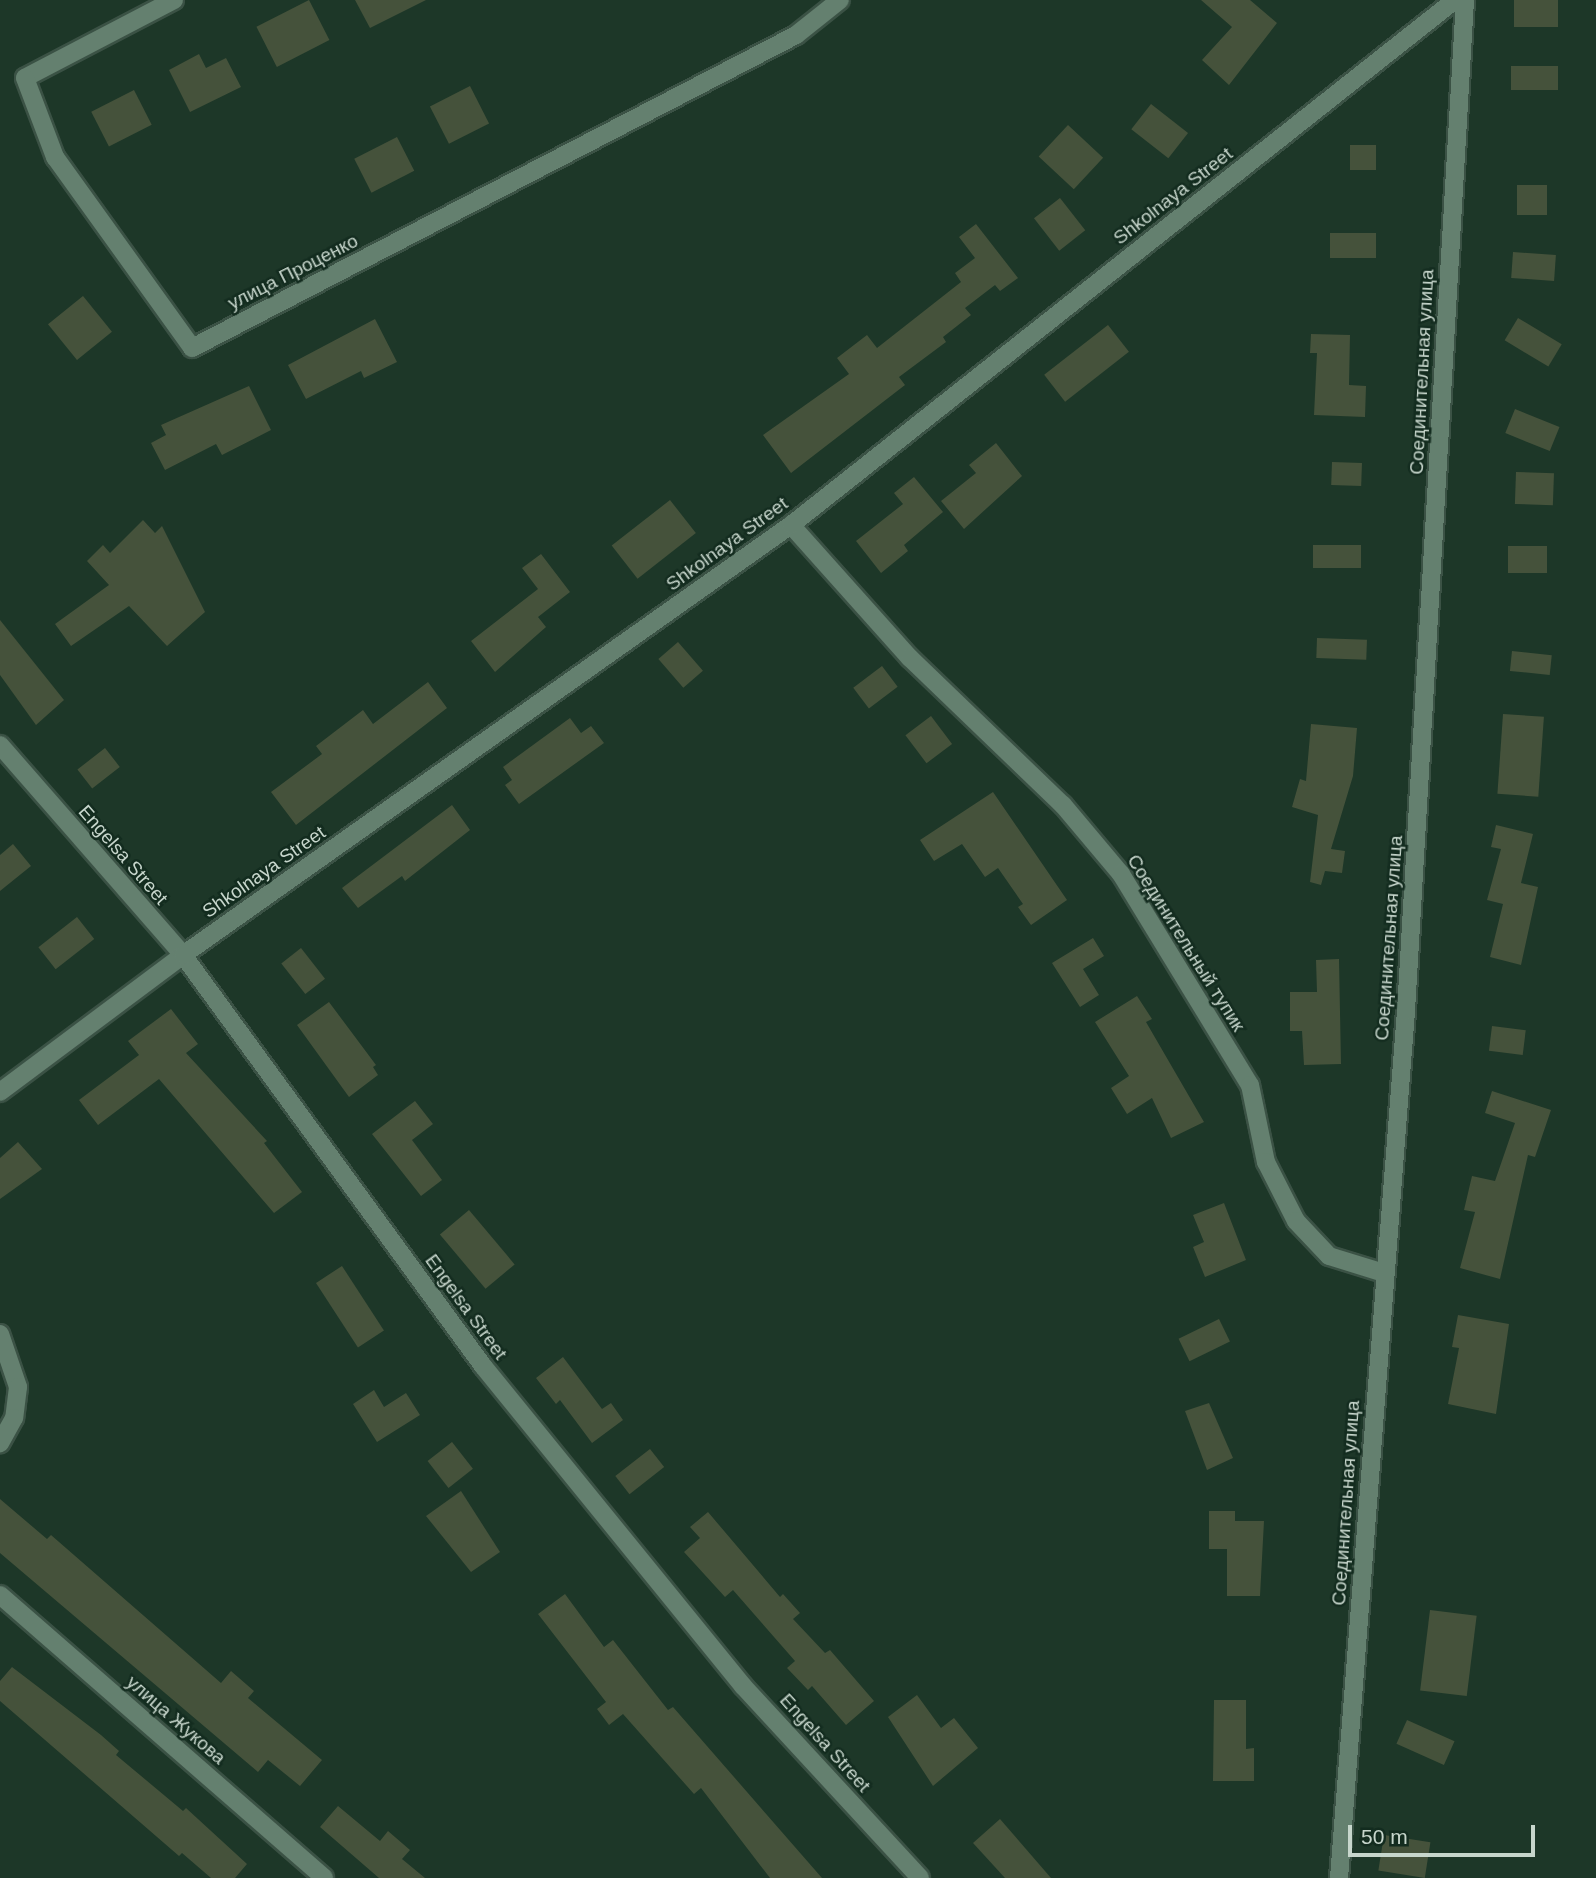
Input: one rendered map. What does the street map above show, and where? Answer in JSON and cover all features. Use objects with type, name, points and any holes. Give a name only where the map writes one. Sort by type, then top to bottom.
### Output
[{"type":"street","name":"улица Проценко","points":[[174,0],[25,78],[55,157],[192,348],[796,36],[841,0]]},
{"type":"street","name":"Shkolnaya Street","points":[[0,1092],[183,955],[791,525],[1455,0]]},
{"type":"street","name":"Соединительная улица","points":[[1339,1878],[1406,1011],[1465,0]]},
{"type":"street","name":"Соединительный тупик","points":[[791,525],[909,658],[1063,805],[1121,874],[1251,1086],[1266,1162],[1296,1221],[1329,1256],[1384,1273]]},
{"type":"street","name":"Engelsa Street","points":[[0,745],[183,955],[483,1366],[743,1685],[920,1878]]},
{"type":"street","points":[[0,1334],[19,1387],[14,1418],[0,1443]]},
{"type":"street","name":"улица Жукова","points":[[0,1595],[324,1878]]},
{"type":"building","points":[[309,0],[329,40],[277,67],[256,27]]},
{"type":"building","points":[[355,0],[426,0],[370,28]]},
{"type":"building","points":[[1201,0],[1250,0],[1277,23],[1229,85],[1202,60],[1232,27]]},
{"type":"building","points":[[1514,0],[1558,0],[1558,27],[1514,27]]},
{"type":"building","points":[[199,54],[206,68],[226,58],[241,87],[190,112],[169,70]]},
{"type":"building","points":[[1511,66],[1558,66],[1558,90],[1511,90]]},
{"type":"building","points":[[470,86],[489,123],[449,144],[430,106]]},
{"type":"building","points":[[134,90],[152,125],[109,147],[91,112]]},
{"type":"building","points":[[1151,104],[1188,133],[1168,158],[1131,129]]},
{"type":"building","points":[[1068,125],[1103,158],[1074,189],[1039,156]]},
{"type":"building","points":[[397,137],[414,171],[371,193],[354,159]]},
{"type":"building","points":[[1350,145],[1376,145],[1376,170],[1350,170]]},
{"type":"building","points":[[1517,185],[1547,185],[1547,215],[1517,215]]},
{"type":"building","points":[[1060,198],[1085,230],[1059,251],[1034,218]]},
{"type":"building","points":[[976,224],[1018,278],[1000,291],[995,285],[965,308],[971,315],[943,337],[946,342],[899,377],[905,385],[791,473],[763,435],[849,374],[837,358],[867,335],[877,348],[961,282],[955,273],[975,258],[959,237]]},
{"type":"building","points":[[1330,233],[1376,233],[1376,258],[1330,258]]},
{"type":"building","points":[[1513,252],[1556,255],[1554,281],[1511,278]]},
{"type":"building","points":[[83,296],[112,332],[77,360],[48,324]]},
{"type":"building","points":[[1518,318],[1562,344],[1548,367],[1505,340]]},
{"type":"building","points":[[375,319],[397,362],[364,378],[361,371],[306,399],[288,365]]},
{"type":"building","points":[[1108,325],[1129,352],[1065,402],[1044,375]]},
{"type":"building","points":[[1311,334],[1350,335],[1349,385],[1366,386],[1365,417],[1314,415],[1317,353],[1310,353]]},
{"type":"building","points":[[249,386],[271,430],[222,455],[216,444],[165,470],[151,443],[166,435],[161,425]]},
{"type":"building","points":[[1515,409],[1560,427],[1550,451],[1505,433]]},
{"type":"building","points":[[996,443],[1022,476],[964,529],[941,501],[976,473],[969,465]]},
{"type":"building","points":[[1332,462],[1362,463],[1361,486],[1331,485]]},
{"type":"building","points":[[1516,472],[1554,473],[1553,505],[1515,504]]},
{"type":"building","points":[[914,477],[943,512],[904,545],[908,551],[881,573],[856,541],[903,504],[894,493]]},
{"type":"building","points":[[670,500],[696,533],[638,579],[612,546]]},
{"type":"building","points":[[143,520],[155,533],[162,526],[205,612],[167,646],[129,606],[71,646],[55,624],[109,585],[87,561],[103,545],[110,553]]},
{"type":"building","points":[[1313,545],[1361,545],[1361,568],[1313,568]]},
{"type":"building","points":[[1508,546],[1547,546],[1547,573],[1508,573]]},
{"type":"building","points":[[541,554],[570,592],[538,617],[546,627],[495,672],[471,641],[538,589],[522,568]]},
{"type":"building","points":[[0,620],[64,700],[36,725],[0,675]]},
{"type":"building","points":[[1317,638],[1367,640],[1366,660],[1316,658]]},
{"type":"building","points":[[678,642],[703,671],[683,688],[658,659]]},
{"type":"building","points":[[1512,651],[1552,655],[1550,675],[1510,671]]},
{"type":"building","points":[[882,666],[898,687],[869,708],[853,688]]},
{"type":"building","points":[[428,682],[447,708],[296,825],[271,792],[322,754],[316,746],[363,710],[373,724]]},
{"type":"building","points":[[1503,714],[1544,717],[1538,797],[1497,794]]},
{"type":"building","points":[[931,716],[952,744],[927,763],[905,735]]},
{"type":"building","points":[[570,718],[581,733],[591,726],[604,743],[519,804],[505,785],[512,780],[503,767]]},
{"type":"building","points":[[1311,724],[1357,728],[1353,776],[1331,849],[1345,851],[1342,873],[1325,871],[1321,885],[1310,882],[1318,815],[1292,807],[1300,779],[1306,781]]},
{"type":"building","points":[[105,748],[120,767],[92,788],[77,770]]},
{"type":"building","points":[[993,792],[1067,900],[1031,925],[1018,907],[1023,904],[998,868],[985,877],[962,844],[934,861],[920,840]]},
{"type":"building","points":[[452,805],[470,830],[405,881],[402,876],[358,908],[342,888]]},
{"type":"building","points":[[1496,825],[1533,834],[1521,883],[1538,887],[1521,965],[1490,957],[1503,904],[1487,900],[1501,849],[1491,847]]},
{"type":"building","points":[[13,844],[31,866],[0,891],[0,855]]},
{"type":"building","points":[[77,917],[94,939],[56,969],[38,947]]},
{"type":"building","points":[[1093,938],[1104,956],[1083,969],[1099,995],[1080,1007],[1052,963]]},
{"type":"building","points":[[301,948],[325,979],[305,994],[281,963]]},
{"type":"building","points":[[1339,959],[1341,1064],[1304,1065],[1302,1031],[1290,1031],[1290,992],[1317,992],[1316,960]]},
{"type":"building","points":[[1137,996],[1152,1019],[1146,1022],[1204,1122],[1171,1138],[1152,1098],[1127,1114],[1111,1088],[1129,1076],[1095,1022]]},
{"type":"building","points":[[329,1002],[376,1065],[373,1067],[378,1075],[349,1097],[297,1025]]},
{"type":"building","points":[[171,1009],[198,1044],[186,1053],[267,1141],[264,1143],[302,1192],[274,1213],[159,1079],[98,1125],[79,1100],[139,1055],[128,1041]]},
{"type":"building","points":[[1492,1026],[1526,1030],[1523,1055],[1489,1051]]},
{"type":"building","points":[[1492,1091],[1551,1110],[1535,1157],[1528,1155],[1500,1279],[1460,1268],[1475,1212],[1464,1210],[1472,1176],[1495,1181],[1515,1123],[1485,1113]]},
{"type":"building","points":[[415,1101],[433,1124],[412,1140],[442,1180],[421,1196],[372,1134]]},
{"type":"building","points":[[18,1142],[42,1169],[0,1199],[0,1158]]},
{"type":"building","points":[[1224,1203],[1246,1260],[1205,1277],[1193,1247],[1204,1242],[1193,1215]]},
{"type":"building","points":[[469,1210],[515,1264],[486,1289],[440,1234]]},
{"type":"building","points":[[342,1266],[384,1331],[358,1347],[316,1283]]},
{"type":"building","points":[[1458,1315],[1509,1324],[1496,1414],[1448,1404],[1459,1348],[1452,1347]]},
{"type":"building","points":[[1219,1319],[1230,1341],[1190,1361],[1179,1339]]},
{"type":"building","points":[[563,1357],[602,1409],[611,1403],[623,1420],[592,1443],[560,1400],[556,1404],[536,1378]]},
{"type":"building","points":[[374,1390],[384,1407],[406,1393],[420,1415],[377,1442],[353,1404]]},
{"type":"building","points":[[1209,1403],[1233,1458],[1207,1470],[1185,1411]]},
{"type":"building","points":[[452,1442],[473,1469],[449,1488],[428,1461]]},
{"type":"building","points":[[650,1449],[664,1467],[629,1494],[615,1476]]},
{"type":"building","points":[[461,1491],[500,1552],[471,1572],[426,1516]]},
{"type":"building","points":[[0,1499],[47,1539],[51,1535],[221,1683],[231,1671],[254,1691],[248,1698],[322,1760],[300,1786],[268,1760],[258,1772],[0,1553]]},
{"type":"building","points":[[1209,1511],[1235,1511],[1235,1521],[1264,1521],[1260,1596],[1227,1596],[1227,1549],[1209,1549]]},
{"type":"building","points":[[708,1512],[780,1597],[783,1594],[800,1613],[793,1619],[825,1653],[830,1650],[874,1701],[846,1725],[812,1686],[808,1690],[787,1668],[795,1661],[733,1590],[725,1597],[684,1552],[700,1538],[690,1527]]},
{"type":"building","points":[[565,1594],[604,1647],[613,1640],[668,1710],[673,1707],[822,1878],[770,1878],[701,1788],[694,1794],[623,1714],[609,1725],[597,1709],[606,1702],[538,1614]]},
{"type":"building","points":[[1430,1610],[1477,1616],[1467,1696],[1420,1690]]},
{"type":"building","points":[[12,1667],[101,1735],[119,1751],[116,1755],[183,1811],[186,1808],[247,1864],[235,1878],[211,1878],[182,1853],[179,1856],[0,1701],[0,1681]]},
{"type":"building","points":[[917,1695],[941,1728],[954,1718],[978,1748],[933,1786],[888,1717]]},
{"type":"building","points":[[1214,1700],[1246,1700],[1246,1749],[1254,1748],[1254,1781],[1213,1781]]},
{"type":"building","points":[[1407,1720],[1455,1741],[1444,1765],[1396,1744]]},
{"type":"building","points":[[338,1806],[380,1841],[388,1831],[410,1850],[402,1859],[425,1878],[379,1878],[320,1827]]},
{"type":"building","points":[[1000,1819],[1051,1878],[1005,1878],[973,1843]]},
{"type":"building","points":[[1384,1835],[1430,1842],[1425,1878],[1378,1871]]}]
